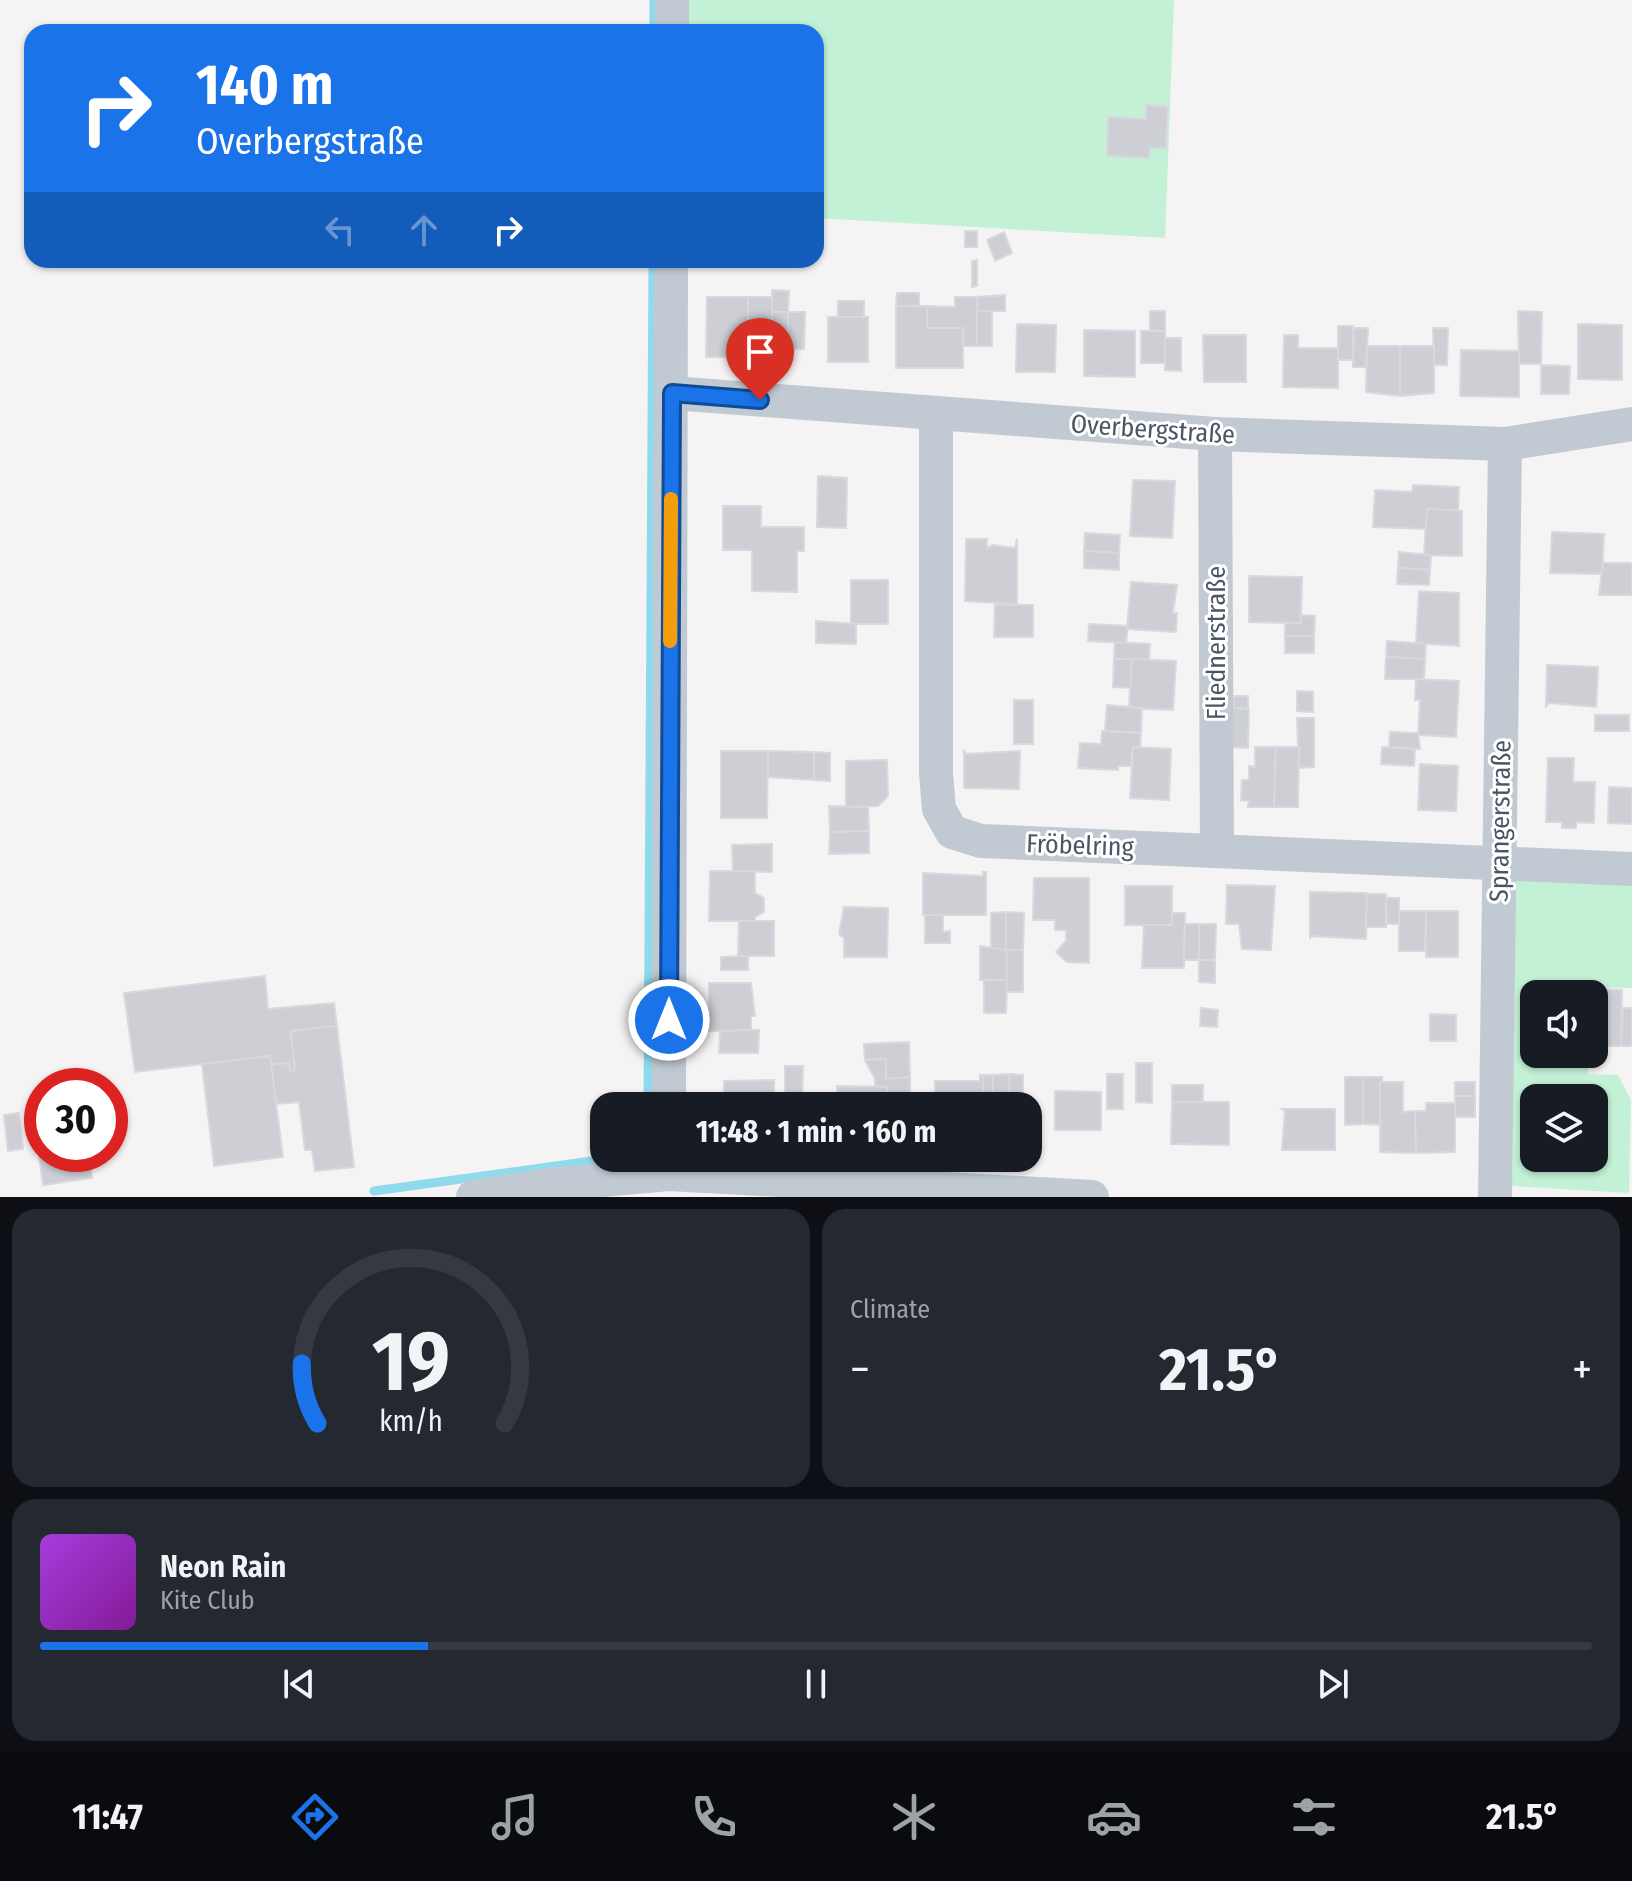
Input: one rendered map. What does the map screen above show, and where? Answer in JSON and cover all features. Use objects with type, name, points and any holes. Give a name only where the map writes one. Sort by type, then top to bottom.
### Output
[{"type":"street","points":[[672,0],[672,24]]},
{"type":"street","points":[[669,1092],[671,268]]},
{"type":"street","name":"Overbergstraße","points":[[672,393],[1215,434],[1505,444],[1632,424]]},
{"type":"street","name":"Fröbelring","points":[[936,413],[936,773],[939,809],[952,832],[981,841],[1632,869]]},
{"type":"street","name":"Fliednerstraße","points":[[1215,434],[1217,851]]},
{"type":"street","name":"Sprangerstraße","points":[[1495,1197],[1505,444]]},
{"type":"street","points":[[473,1197],[548,1185],[669,1176],[1092,1197]]},
{"type":"green space","points":[[687,0],[1174,0],[1165,238],[824,218],[824,24],[687,24]]},
{"type":"green space","points":[[1515,879],[1632,885],[1632,988],[1608,987],[1608,980],[1520,980],[1520,1068],[1588,1068],[1588,1074],[1618,1075],[1631,1100],[1629,1193],[1512,1186]]},
{"type":"building","points":[[1146,105],[1168,106],[1166,148],[1150,148],[1149,158],[1107,156],[1108,117],[1146,119]]},
{"type":"building","points":[[965,231],[977,231],[977,247],[965,247]]},
{"type":"building","points":[[1004,232],[1012,253],[995,261],[987,240]]},
{"type":"building","points":[[977,260],[977,286],[972,287],[972,261]]},
{"type":"building","points":[[772,290],[789,291],[788,312],[772,312]]},
{"type":"building","points":[[897,293],[919,293],[919,307],[896,306]]},
{"type":"building","points":[[1005,295],[1005,311],[977,311],[977,297]]},
{"type":"building","points":[[707,297],[748,297],[748,319],[773,320],[773,357],[706,357]]},
{"type":"building","points":[[748,297],[772,297],[772,320],[748,319]]},
{"type":"building","points":[[955,297],[977,297],[977,346],[964,346],[963,328],[927,328],[927,306],[955,307]]},
{"type":"building","points":[[838,301],[864,301],[864,317],[838,317]]},
{"type":"building","points":[[896,306],[927,306],[927,328],[963,328],[963,368],[896,368]]},
{"type":"building","points":[[977,311],[992,311],[992,346],[977,346]]},
{"type":"building","points":[[1150,311],[1165,311],[1165,331],[1150,330]]},
{"type":"building","points":[[1518,311],[1542,312],[1541,364],[1519,364]]},
{"type":"building","points":[[772,312],[788,312],[788,349],[773,349]]},
{"type":"building","points":[[788,312],[805,312],[804,349],[788,349]]},
{"type":"building","points":[[828,317],[868,317],[868,362],[828,362]]},
{"type":"building","points":[[1017,324],[1056,325],[1055,372],[1016,372]]},
{"type":"building","points":[[1578,324],[1622,325],[1622,380],[1578,379]]},
{"type":"building","points":[[1338,326],[1353,326],[1353,360],[1338,360]]},
{"type":"building","points":[[1354,328],[1368,328],[1366,367],[1353,367]]},
{"type":"building","points":[[1433,328],[1448,328],[1447,365],[1434,365]]},
{"type":"building","points":[[1084,330],[1135,331],[1135,377],[1084,376]]},
{"type":"building","points":[[1141,331],[1165,331],[1165,363],[1141,363]]},
{"type":"building","points":[[1203,335],[1246,335],[1246,382],[1204,382]]},
{"type":"building","points":[[1284,335],[1298,335],[1298,348],[1338,348],[1338,388],[1283,387]]},
{"type":"building","points":[[1165,338],[1181,338],[1181,371],[1165,370]]},
{"type":"building","points":[[1367,346],[1400,346],[1400,396],[1366,392]]},
{"type":"building","points":[[1400,346],[1434,346],[1434,393],[1400,396]]},
{"type":"building","points":[[1461,350],[1519,351],[1519,397],[1460,396]]},
{"type":"building","points":[[1541,365],[1570,366],[1569,394],[1541,394]]},
{"type":"building","points":[[818,476],[847,478],[846,528],[817,527]]},
{"type":"building","points":[[1133,480],[1175,481],[1172,538],[1130,536]]},
{"type":"building","points":[[1413,485],[1459,487],[1458,511],[1427,509],[1426,529],[1373,527],[1375,490],[1412,492]]},
{"type":"building","points":[[723,506],[761,506],[761,527],[804,527],[804,551],[797,551],[797,592],[752,591],[752,550],[723,550]]},
{"type":"building","points":[[1427,509],[1462,511],[1462,556],[1424,555]]},
{"type":"building","points":[[1552,532],[1604,534],[1602,574],[1550,573]]},
{"type":"building","points":[[1085,533],[1120,535],[1119,553],[1084,551]]},
{"type":"building","points":[[966,539],[987,539],[987,548],[993,545],[1015,548],[1017,539],[1017,604],[965,601]]},
{"type":"building","points":[[1084,551],[1119,553],[1119,570],[1084,568]]},
{"type":"building","points":[[1399,552],[1431,555],[1430,570],[1398,568]]},
{"type":"building","points":[[1603,563],[1632,563],[1632,595],[1599,595]]},
{"type":"building","points":[[1398,568],[1430,570],[1429,585],[1397,584]]},
{"type":"building","points":[[1249,576],[1302,577],[1301,623],[1249,622]]},
{"type":"building","points":[[851,580],[888,580],[888,624],[851,624]]},
{"type":"building","points":[[1131,582],[1177,585],[1173,613],[1177,613],[1176,632],[1127,629]]},
{"type":"building","points":[[1419,591],[1459,593],[1459,646],[1416,643]]},
{"type":"building","points":[[995,605],[1033,605],[1033,637],[994,637]]},
{"type":"building","points":[[1301,615],[1315,616],[1314,636],[1285,636],[1285,623],[1301,623]]},
{"type":"building","points":[[816,621],[856,624],[856,644],[816,643]]},
{"type":"building","points":[[1089,624],[1128,626],[1126,643],[1088,641]]},
{"type":"building","points":[[1285,636],[1314,636],[1314,653],[1285,653]]},
{"type":"building","points":[[1387,641],[1426,644],[1425,659],[1386,657]]},
{"type":"building","points":[[1115,642],[1150,644],[1149,660],[1114,659]]},
{"type":"building","points":[[1386,657],[1425,659],[1424,679],[1385,679]]},
{"type":"building","points":[[1114,659],[1132,659],[1131,688],[1113,687]]},
{"type":"building","points":[[1132,659],[1176,661],[1173,710],[1129,708]]},
{"type":"building","points":[[1547,665],[1598,667],[1596,707],[1549,703],[1546,706]]},
{"type":"building","points":[[1416,679],[1459,681],[1456,737],[1418,735],[1420,700],[1415,700]]},
{"type":"building","points":[[1297,691],[1313,692],[1313,712],[1297,711]]},
{"type":"building","points":[[1234,696],[1248,696],[1248,709],[1234,708]]},
{"type":"building","points":[[1014,700],[1033,700],[1033,744],[1014,744]]},
{"type":"building","points":[[1107,705],[1142,708],[1141,733],[1105,731]]},
{"type":"building","points":[[1230,708],[1249,709],[1248,748],[1231,747]]},
{"type":"building","points":[[1595,715],[1629,715],[1629,731],[1595,731]]},
{"type":"building","points":[[1297,718],[1314,718],[1314,767],[1299,768]]},
{"type":"building","points":[[1102,731],[1141,733],[1140,747],[1133,747],[1131,766],[1118,766],[1118,770],[1078,768],[1080,743],[1101,744]]},
{"type":"building","points":[[1390,732],[1418,733],[1420,749],[1389,747]]},
{"type":"building","points":[[1133,747],[1171,749],[1169,800],[1130,798]]},
{"type":"building","points":[[1255,747],[1276,747],[1274,807],[1248,807],[1249,801],[1241,800],[1242,780],[1249,780],[1249,766],[1255,767]]},
{"type":"building","points":[[1276,747],[1299,747],[1298,807],[1274,807]]},
{"type":"building","points":[[1382,747],[1415,749],[1414,766],[1381,764]]},
{"type":"building","points":[[964,750],[966,754],[1020,751],[1019,789],[964,788]]},
{"type":"building","points":[[721,751],[768,751],[767,818],[721,818]]},
{"type":"building","points":[[768,751],[814,752],[814,780],[768,777]]},
{"type":"building","points":[[814,752],[830,753],[830,781],[814,780]]},
{"type":"building","points":[[1548,758],[1574,758],[1573,782],[1595,782],[1594,823],[1576,822],[1576,828],[1562,828],[1562,822],[1546,822]]},
{"type":"building","points":[[887,760],[888,796],[878,806],[846,807],[846,761]]},
{"type":"building","points":[[1420,764],[1458,766],[1456,811],[1418,810]]},
{"type":"building","points":[[1609,787],[1632,788],[1632,824],[1608,823]]},
{"type":"building","points":[[829,806],[868,807],[869,831],[830,832]]},
{"type":"building","points":[[869,831],[869,853],[829,854],[830,832]]},
{"type":"building","points":[[772,844],[772,872],[733,871],[732,845]]},
{"type":"building","points":[[710,871],[755,871],[755,893],[764,898],[764,912],[755,917],[755,921],[709,921]]},
{"type":"building","points":[[986,872],[986,915],[923,915],[923,873],[983,876]]},
{"type":"building","points":[[1034,878],[1089,878],[1089,963],[1067,962],[1056,952],[1066,941],[1066,930],[1055,930],[1055,920],[1033,920]]},
{"type":"building","points":[[1227,885],[1275,886],[1271,950],[1242,949],[1239,924],[1226,924]]},
{"type":"building","points":[[1125,886],[1172,886],[1172,925],[1125,925]]},
{"type":"building","points":[[1310,892],[1367,893],[1366,939],[1311,936],[1310,939]]},
{"type":"building","points":[[1367,894],[1386,894],[1386,927],[1366,927]]},
{"type":"building","points":[[1386,898],[1399,898],[1399,924],[1387,924]]},
{"type":"building","points":[[844,907],[888,908],[887,957],[844,957],[844,938],[839,934]]},
{"type":"building","points":[[1399,911],[1426,911],[1425,951],[1399,951]]},
{"type":"building","points":[[1426,911],[1458,911],[1458,957],[1426,957]]},
{"type":"building","points":[[1006,912],[1024,913],[1023,950],[1006,950]]},
{"type":"building","points":[[1006,912],[1006,950],[991,950],[991,913]]},
{"type":"building","points":[[1172,913],[1185,913],[1184,968],[1142,968],[1144,925],[1172,925]]},
{"type":"building","points":[[925,915],[943,915],[943,932],[950,931],[950,943],[925,943]]},
{"type":"building","points":[[739,921],[774,921],[774,956],[738,956]]},
{"type":"building","points":[[1185,924],[1199,924],[1199,960],[1184,960]]},
{"type":"building","points":[[1199,924],[1216,924],[1215,960],[1199,960]]},
{"type":"building","points":[[980,946],[1007,950],[1007,980],[980,980]]},
{"type":"building","points":[[1007,950],[1023,950],[1023,992],[1006,992]]},
{"type":"building","points":[[748,956],[748,970],[721,970],[721,957]]},
{"type":"building","points":[[1199,960],[1215,960],[1215,983],[1199,982]]},
{"type":"building","points":[[265,976],[268,1009],[334,1003],[337,1026],[291,1031],[295,1070],[290,1071],[289,1063],[271,1065],[270,1056],[135,1072],[124,993]]},
{"type":"building","points":[[984,980],[1007,980],[1006,1013],[984,1013]]},
{"type":"building","points":[[709,983],[751,983],[755,1016],[751,1016],[751,1031],[709,1031]]},
{"type":"building","points":[[1608,990],[1622,990],[1621,1046],[1608,1046]]},
{"type":"building","points":[[1201,1008],[1218,1010],[1217,1027],[1200,1026]]},
{"type":"building","points":[[1623,1008],[1632,1008],[1632,1046],[1621,1046]]},
{"type":"building","points":[[1430,1014],[1456,1015],[1456,1041],[1430,1041]]},
{"type":"building","points":[[337,1026],[354,1167],[315,1171],[312,1150],[305,1150],[299,1102],[276,1104],[271,1065],[289,1063],[290,1071],[295,1070],[291,1031]]},
{"type":"building","points":[[759,1030],[758,1053],[719,1053],[720,1031]]},
{"type":"building","points":[[909,1042],[910,1077],[886,1079],[886,1059],[865,1060],[864,1044]]},
{"type":"building","points":[[270,1056],[283,1157],[214,1166],[202,1064]]},
{"type":"building","points":[[886,1059],[886,1079],[910,1077],[910,1092],[887,1092],[887,1087],[875,1086],[875,1079],[865,1060]]},
{"type":"building","points":[[1136,1063],[1152,1063],[1152,1103],[1136,1102]]},
{"type":"building","points":[[785,1066],[803,1066],[802,1092],[785,1092]]},
{"type":"building","points":[[1009,1074],[1010,1092],[993,1092],[993,1075]]},
{"type":"building","points":[[1009,1074],[1023,1075],[1023,1092],[1010,1092]]},
{"type":"building","points":[[1107,1074],[1123,1074],[1123,1109],[1107,1109]]},
{"type":"building","points":[[980,1075],[983,1075],[983,1092],[935,1092],[935,1081],[980,1081]]},
{"type":"building","points":[[983,1075],[993,1075],[993,1092],[983,1092]]},
{"type":"building","points":[[1345,1077],[1363,1077],[1363,1124],[1345,1125]]},
{"type":"building","points":[[1363,1077],[1382,1077],[1380,1125],[1363,1124]]},
{"type":"building","points":[[774,1080],[774,1092],[724,1092],[724,1081]]},
{"type":"building","points":[[1380,1082],[1403,1082],[1403,1112],[1415,1111],[1416,1153],[1380,1152]]},
{"type":"building","points":[[1455,1082],[1475,1082],[1475,1096],[1455,1096]]},
{"type":"building","points":[[1172,1085],[1203,1085],[1203,1102],[1172,1102]]},
{"type":"building","points":[[837,1086],[887,1087],[887,1092],[837,1092]]},
{"type":"building","points":[[1055,1091],[1101,1092],[1101,1130],[1055,1130]]},
{"type":"building","points":[[1455,1096],[1475,1096],[1475,1117],[1455,1117]]},
{"type":"building","points":[[1172,1102],[1229,1102],[1229,1145],[1171,1144]]},
{"type":"building","points":[[1426,1103],[1455,1103],[1455,1152],[1416,1153],[1415,1111],[1426,1111]]},
{"type":"building","points":[[1282,1109],[1335,1109],[1335,1150],[1282,1150],[1285,1111]]},
{"type":"building","points":[[19,1113],[23,1149],[8,1151],[4,1115]]},
{"type":"building","points":[[41,1172],[91,1172],[92,1178],[43,1185]]},
{"type":"waterway","points":[[654,0],[654,24]]},
{"type":"waterway","points":[[648,1092],[653,268]]},
{"type":"waterway","points":[[374,1191],[590,1161]]},
{"type":"slow traffic","points":[[670,641],[671,499]]},
{"type":"route","points":[[669,1020],[672,393],[760,400]]}]
